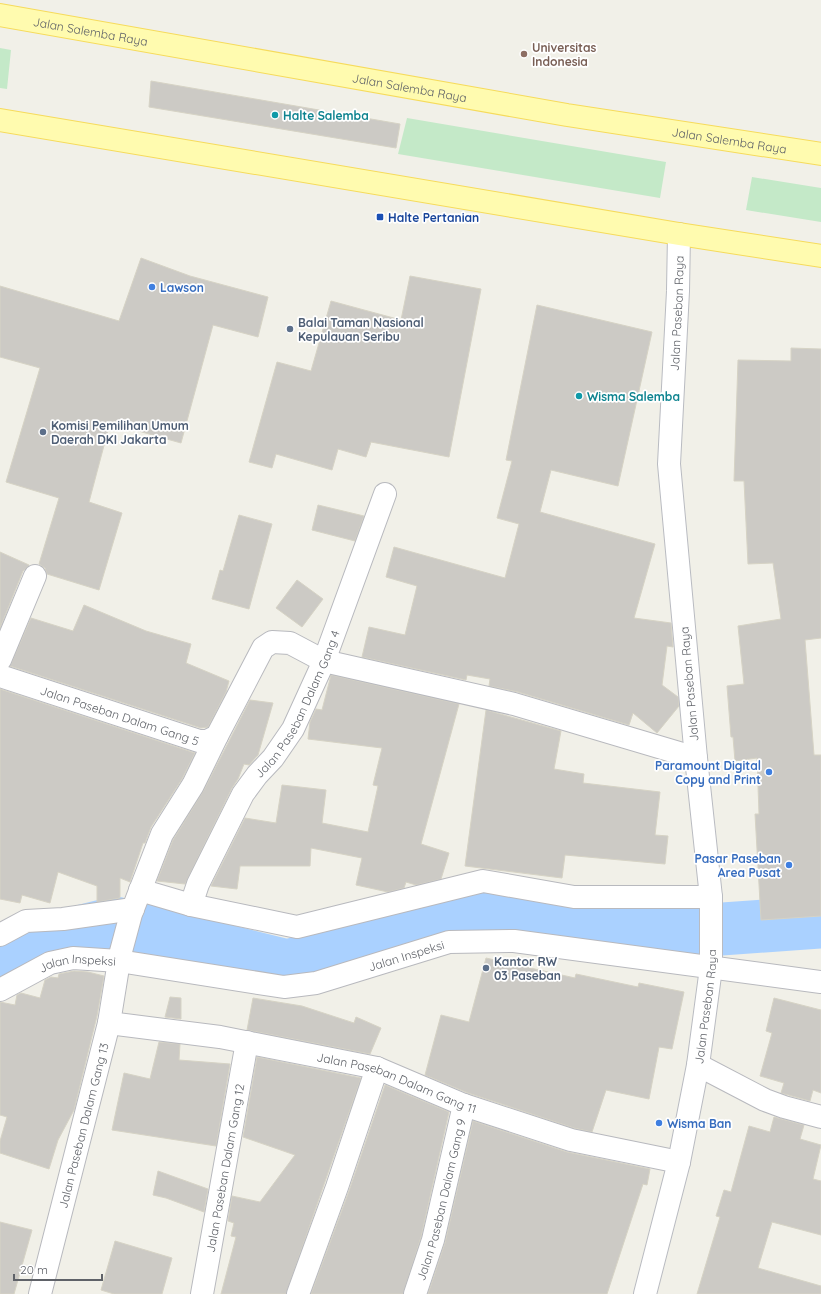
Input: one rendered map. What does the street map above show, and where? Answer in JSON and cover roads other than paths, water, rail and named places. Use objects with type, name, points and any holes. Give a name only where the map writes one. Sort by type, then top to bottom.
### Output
[{"type":"main road","name":"Jalan Salemba Raya","points":[[0,15],[567,115],[821,154]]},
{"type":"main road","points":[[0,120],[679,234],[821,256]]},
{"type":"street","name":"Jalan Paseban Raya","points":[[645,1294],[679,1162],[698,1065],[711,963],[712,906],[696,758],[669,464],[678,291],[679,234]]},
{"type":"street","name":"Jalan Paseban Dalam Gang 4","points":[[192,905],[198,884],[243,794],[293,729],[324,661],[385,494]]},
{"type":"street","points":[[0,660],[35,576]]},
{"type":"street","name":"Jalan Paseban Dalam Gang 5","points":[[0,676],[199,741],[208,741],[217,736],[263,648],[272,642],[279,641],[290,643],[324,661],[514,704],[696,758]]},
{"type":"street","points":[[135,904],[162,834],[193,785],[217,736]]},
{"type":"street","points":[[0,935],[26,921],[63,919],[135,904],[192,905],[297,927],[483,881],[574,897],[712,906]]},
{"type":"street","name":"Jalan Paseban Dalam Gang 13","points":[[40,1294],[109,1023],[119,958],[135,904]]},
{"type":"street","name":"Jalan Inspeksi","points":[[0,990],[50,963],[73,958],[119,958],[284,987],[316,984],[449,942],[514,941],[711,963],[821,982]]},
{"type":"street","name":"Jalan Paseban Dalam Gang 11","points":[[109,1023],[220,1037],[377,1068],[464,1104],[570,1140],[679,1162]]},
{"type":"street","name":"Jalan Paseban Dalam Gang 12","points":[[202,1294],[246,1042]]},
{"type":"street","points":[[698,1065],[765,1100],[821,1117]]},
{"type":"street","points":[[298,1294],[337,1188],[377,1068]]},
{"type":"street","name":"Jalan Paseban Dalam Gang 9","points":[[415,1294],[433,1240],[464,1104]]},
{"type":"waterway","points":[[0,966],[47,940],[115,923],[287,966],[475,915],[638,935],[821,922]]},
{"type":"place","name":"Universitas Indonesia","points":[[524,54]]},
{"type":"place","name":"Halte Salemba","points":[[275,115]]},
{"type":"place","name":"Halte Pertanian","points":[[380,217]]},
{"type":"place","name":"Lawson","points":[[152,287]]},
{"type":"place","name":"Balai Taman Nasional Kepulauan Seribu","points":[[290,329]]},
{"type":"place","name":"Wisma Salemba","points":[[579,396]]},
{"type":"place","name":"Komisi Pemilihan Umum Daerah DKI Jakarta","points":[[43,432]]},
{"type":"place","name":"Paramount Digital Copy and Print","points":[[769,772]]},
{"type":"place","name":"Pasar Paseban Area Pusat","points":[[789,865]]},
{"type":"place","name":"Kantor RW 03 Paseban","points":[[486,968]]},
{"type":"place","name":"Wisma Ban","points":[[659,1123]]}]
